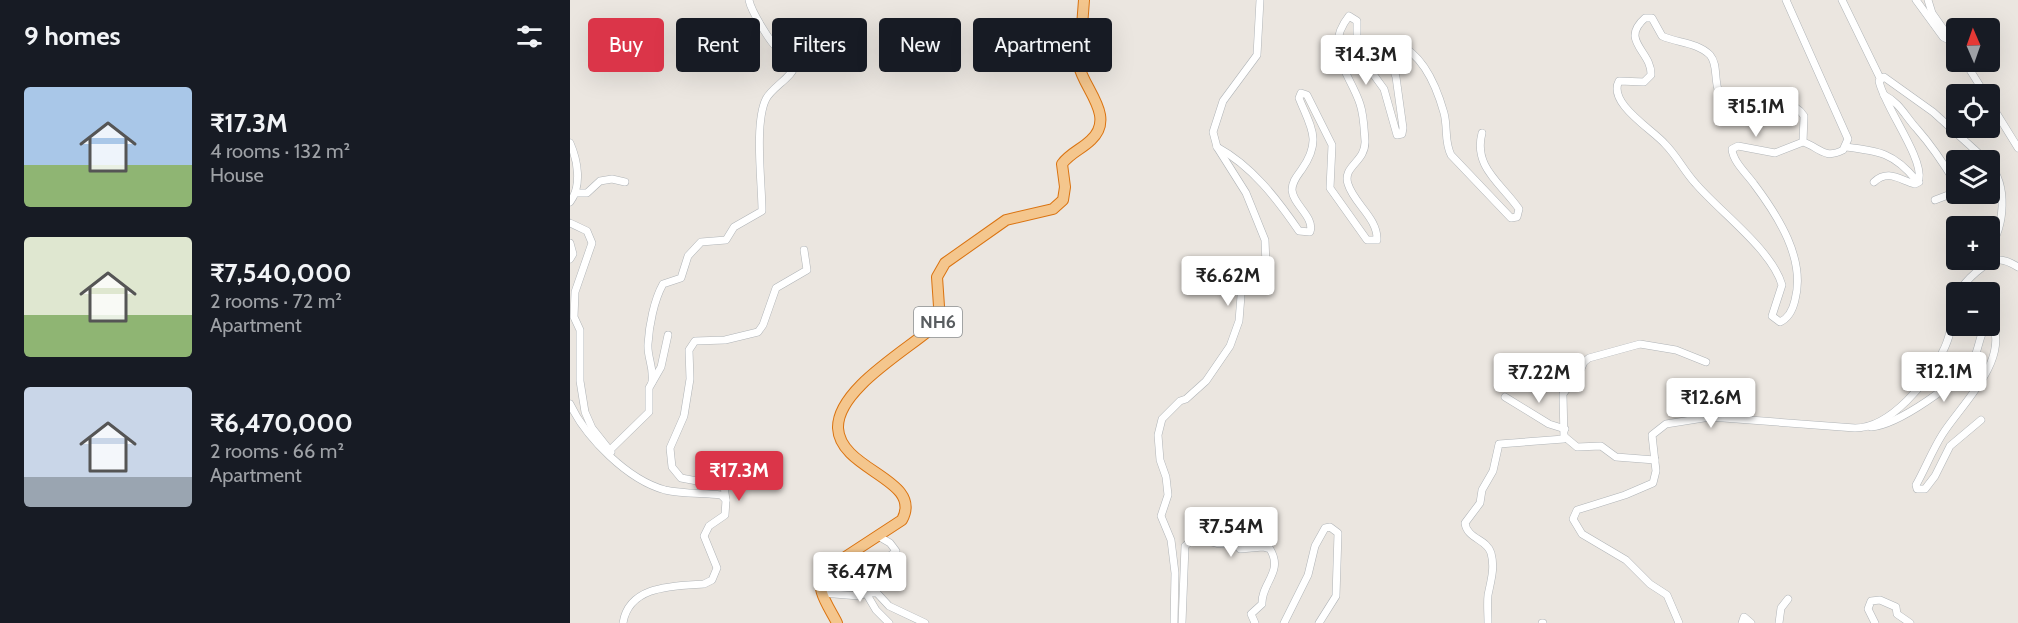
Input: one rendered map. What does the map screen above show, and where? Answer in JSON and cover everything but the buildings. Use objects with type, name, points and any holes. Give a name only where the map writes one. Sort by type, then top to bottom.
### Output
[{"type":"highway","name":"NH6","points":[[822,592],[819,581],[824,572],[902,520],[906,512],[904,495],[894,484],[869,470],[848,453],[838,431],[838,420],[856,391],[900,350],[940,321],[937,277],[945,263],[1006,220],[1053,209],[1064,200],[1062,164],[1093,139],[1100,123],[1099,105],[1079,66],[1084,0]]},
{"type":"highway","points":[[822,592],[837,623]]},
{"type":"street","points":[[610,450],[622,435],[649,412],[647,398],[654,368],[647,345],[652,318],[663,284],[681,278],[688,256],[701,242],[726,240],[734,227],[762,211],[761,134],[764,104],[777,85],[793,72],[795,65],[791,57],[772,43],[769,34],[753,14],[749,0]]},
{"type":"street","points":[[1174,623],[1173,547],[1161,516],[1168,495],[1157,441],[1160,426],[1170,410],[1206,381],[1222,360],[1239,321],[1242,283],[1264,268],[1267,258],[1262,232],[1246,193],[1217,147],[1213,132],[1220,107],[1257,55],[1260,0]]},
{"type":"street","points":[[1786,0],[1847,135],[1846,147]]},
{"type":"street","points":[[1842,0],[1880,78],[1882,93],[1912,154],[1919,179]]},
{"type":"street","points":[[1916,0],[1946,39]]},
{"type":"street","points":[[1928,0],[1932,13],[1946,33]]},
{"type":"street","points":[[1217,147],[1231,155],[1263,185],[1299,231],[1310,232],[1311,225],[1292,191],[1294,180],[1314,148],[1312,130],[1299,96],[1301,93],[1307,94],[1332,145],[1330,188],[1367,240],[1377,240],[1375,229],[1347,182],[1348,172],[1362,158],[1365,144],[1360,104],[1338,60],[1338,44],[1349,16],[1357,21],[1357,52],[1384,89],[1397,135],[1402,134],[1403,128],[1396,78],[1386,51],[1391,45],[1397,44],[1423,64],[1444,113],[1446,145],[1451,155],[1511,218],[1517,216],[1519,208],[1479,155],[1482,134]]},
{"type":"street","points":[[1645,18],[1652,18],[1665,37],[1685,42],[1706,52],[1714,62],[1715,84],[1719,92],[1736,109],[1788,104],[1796,107],[1804,116],[1803,142],[1775,153],[1737,146],[1732,149],[1733,158],[1756,186],[1789,240],[1797,268],[1798,287],[1790,315],[1780,322],[1772,316],[1782,285],[1770,262],[1695,184],[1664,142],[1629,111],[1619,98],[1617,88],[1619,81],[1644,82],[1651,75],[1651,69],[1634,37],[1635,28],[1645,18]]},
{"type":"street","points":[[1880,78],[1886,78],[1905,90],[1974,150]]},
{"type":"street","points":[[1882,93],[1899,104],[1927,139],[1946,168]]},
{"type":"street","points":[[2000,119],[2018,148]]},
{"type":"street","points":[[1803,142],[1824,154],[1839,152],[1846,147],[1881,152],[1904,167],[1916,180],[1919,179]]},
{"type":"street","points":[[570,143],[577,162],[576,189],[570,202]]},
{"type":"street","points":[[570,172],[576,189]]},
{"type":"street","points":[[1874,182],[1879,177],[1891,176],[1915,184],[1919,179]]},
{"type":"street","points":[[576,189],[587,193],[596,182],[608,179],[625,182]]},
{"type":"street","points":[[1999,216],[2002,196],[2000,185]]},
{"type":"street","points":[[1935,200],[1946,196]]},
{"type":"street","points":[[570,223],[587,231],[592,243],[575,292],[573,317],[580,335],[580,381],[585,412],[592,428],[615,459]]},
{"type":"street","points":[[570,243],[573,254],[570,259]]},
{"type":"street","points":[[623,623],[629,605],[651,590],[704,584],[712,580],[717,568],[704,536],[709,526],[725,515],[728,506],[724,486],[681,478],[674,471],[671,462],[670,448],[681,424],[688,399],[691,370],[689,350],[694,341],[725,340],[758,332],[763,325],[776,288],[807,270],[804,250]]},
{"type":"street","points":[[2000,260],[2018,267]]},
{"type":"street","points":[[1968,282],[1982,270]]},
{"type":"street","points":[[652,382],[661,367],[668,335]]},
{"type":"street","points":[[1866,427],[1882,420],[1901,405],[1943,351],[1948,336]]},
{"type":"street","points":[[1679,623],[1667,595],[1650,584],[1626,560],[1582,534],[1573,519],[1580,507],[1649,486],[1655,478],[1654,432],[1666,424],[1710,417],[1747,422],[1866,427],[1893,422],[1941,390],[1972,362],[1983,336]]},
{"type":"street","points":[[1981,420],[1950,446],[1925,489],[1917,489],[1916,485],[1943,433],[1981,382],[1992,358],[1995,336]]},
{"type":"street","points":[[1488,623],[1488,596],[1493,569],[1491,555],[1488,547],[1469,534],[1465,521],[1480,501],[1482,490],[1493,471],[1499,444],[1561,440],[1565,433],[1563,394],[1586,360],[1637,344],[1670,348],[1706,362]]},
{"type":"street","points":[[1505,397],[1565,433],[1577,447],[1600,446],[1616,457],[1655,460]]},
{"type":"street","points":[[570,404],[578,422],[589,435],[646,483],[662,489],[721,495],[726,500]]},
{"type":"street","points":[[1284,623],[1308,575],[1319,535],[1325,528],[1330,527],[1338,533],[1337,588],[1336,596],[1319,623]]},
{"type":"street","points":[[878,536],[890,543],[896,551],[870,567],[864,582],[866,593],[876,610],[890,623]]},
{"type":"street","points":[[1182,623],[1185,546],[1190,542],[1204,539],[1224,544],[1233,541],[1240,549],[1263,547],[1270,549],[1274,555],[1275,572],[1263,594],[1262,604],[1251,614],[1255,623]]},
{"type":"street","points":[[822,592],[859,596],[866,593],[877,593],[889,606],[925,623]]},
{"type":"street","points":[[1779,623],[1781,608],[1788,599]]},
{"type":"street","points":[[1875,623],[1868,609],[1871,601],[1876,600],[1896,607],[1897,614],[1910,623]]},
{"type":"street","points":[[1742,623],[1744,617],[1751,623]]}]
